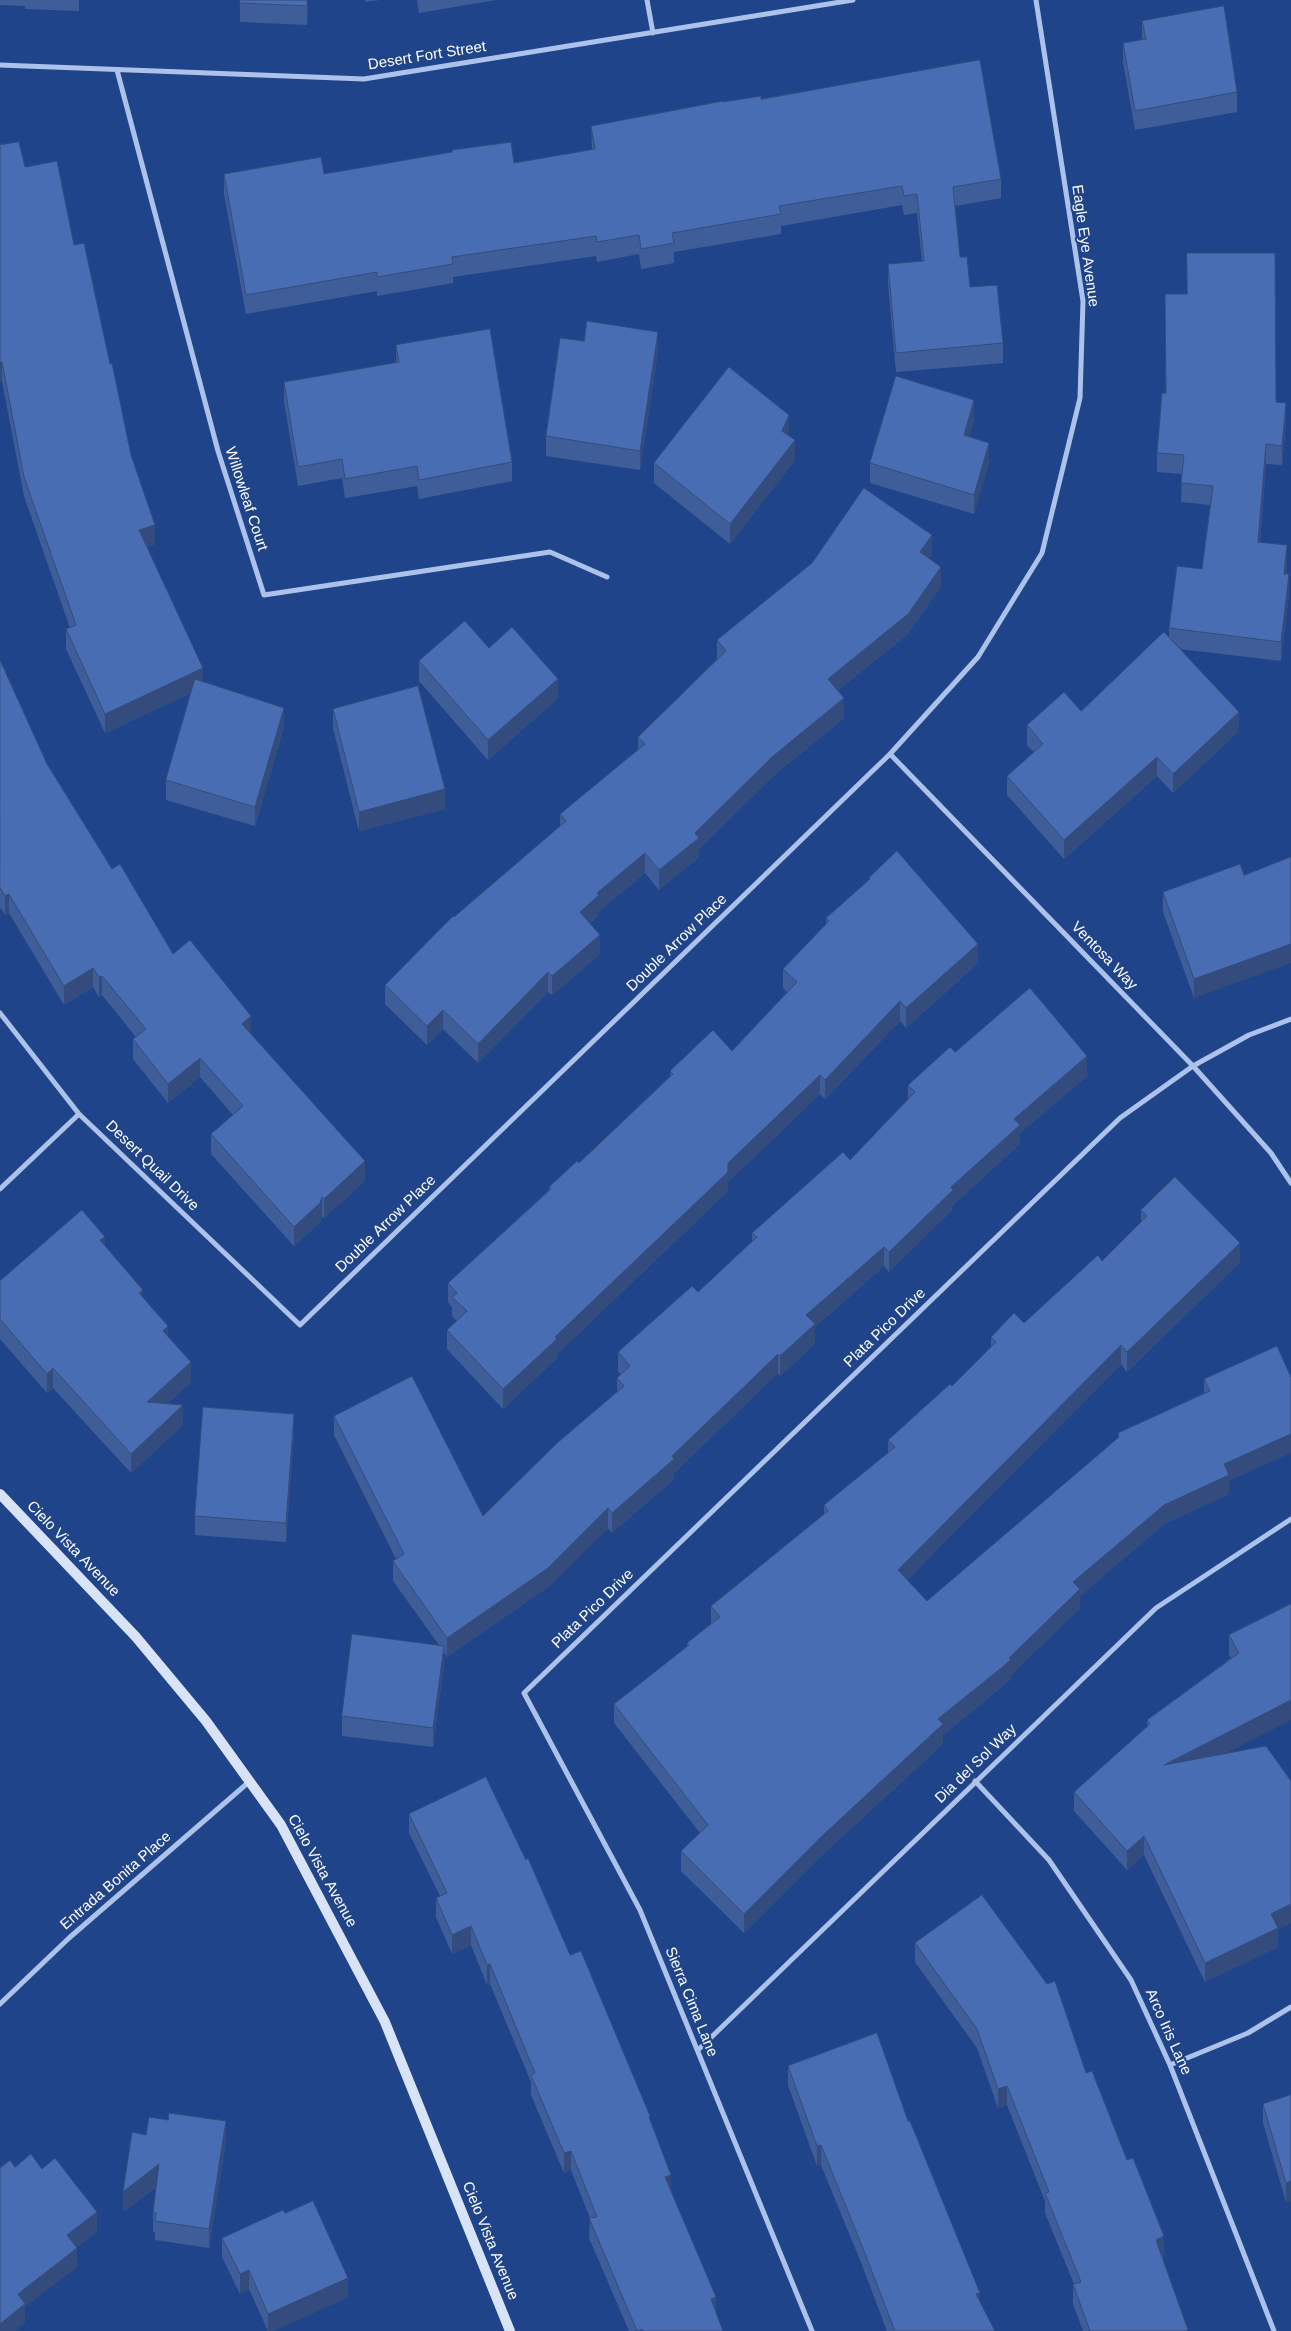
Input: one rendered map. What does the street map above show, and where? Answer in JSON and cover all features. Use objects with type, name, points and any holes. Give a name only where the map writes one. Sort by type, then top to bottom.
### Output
[{"type":"street","points":[[647,0],[653,33]]},
{"type":"street","name":"Desert Fort Street","points":[[0,65],[364,79],[853,0]]},
{"type":"street","name":"Eagle Eye Avenue","points":[[1036,0],[1082,301],[1080,398],[1042,553]]},
{"type":"street","name":"Willowleaf Court","points":[[116,70],[218,450],[264,595],[550,552],[607,577]]},
{"type":"street","name":"Double Arrow Place","points":[[300,1325],[890,754],[978,657],[1042,553]]},
{"type":"street","name":"Ventosa Way","points":[[890,754],[1193,1066],[1271,1153],[1291,1184]]},
{"type":"street","name":"Desert Quail Drive","points":[[0,1014],[79,1114],[300,1325]]},
{"type":"street","name":"Plata Pico Drive","points":[[524,1693],[1120,1118],[1193,1066],[1249,1035],[1291,1019]]},
{"type":"street","points":[[0,1189],[79,1114]]},
{"type":"street","name":"Cielo Vista Avenue","points":[[0,1494],[136,1637],[206,1721],[281,1825],[386,2022],[510,2331]]},
{"type":"street","name":"Dia del Sol Way","points":[[698,2050],[1156,1608],[1291,1519]]},
{"type":"street","name":"Sierra Cima Lane","points":[[524,1693],[640,1910],[812,2331]]},
{"type":"street","name":"Entrada Bonita Place","points":[[0,2004],[70,1938],[250,1781]]},
{"type":"street","name":"Arco Iris Lane","points":[[975,1781],[1049,1860],[1131,1980],[1170,2065],[1274,2331]]},
{"type":"street","points":[[1170,2065],[1248,2033],[1291,2007]]},
{"type":"building","points":[[240,0],[307,0],[307,6],[240,3]]},
{"type":"building","points":[[1224,6],[1237,92],[1135,111],[1123,43],[1146,39],[1142,21]]},
{"type":"building","points":[[980,60],[1001,179],[953,187],[960,257],[967,257],[970,287],[997,285],[1003,343],[896,353],[888,264],[924,261],[917,194],[904,196],[902,186],[779,206],[781,214],[672,233],[674,243],[641,249],[639,235],[597,242],[596,236],[452,257],[453,264],[377,277],[377,272],[246,295],[224,174],[321,157],[324,174],[452,152],[452,150],[511,142],[514,163],[595,149],[591,126],[723,101],[761,96],[761,99]]},
{"type":"building","points":[[19,142],[25,167],[57,161],[74,245],[84,243],[131,455],[155,525],[139,530],[203,668],[105,714],[66,629],[76,625],[24,477],[2,362],[0,362],[0,145]]},
{"type":"building","points":[[1187,253],[1275,253],[1276,402],[1286,403],[1282,446],[1266,444],[1258,542],[1287,545],[1284,574],[1289,574],[1281,642],[1169,628],[1177,566],[1202,569],[1213,486],[1181,483],[1184,455],[1157,453],[1162,393],[1166,393],[1165,294],[1187,294]]},
{"type":"building","points":[[587,321],[658,332],[640,451],[546,436],[560,338],[584,341]]},
{"type":"building","points":[[490,329],[512,462],[419,480],[417,466],[345,479],[342,459],[298,467],[284,382],[399,362],[396,345]]},
{"type":"building","points":[[729,367],[789,415],[782,431],[795,440],[730,524],[654,463]]},
{"type":"building","points":[[896,376],[974,400],[964,435],[989,443],[974,495],[870,463]]},
{"type":"building","points":[[864,488],[932,535],[920,552],[941,567],[908,614],[828,679],[844,698],[772,757],[695,833],[699,838],[659,870],[645,853],[597,893],[599,895],[580,912],[600,935],[552,976],[548,972],[478,1044],[443,1010],[427,1026],[385,985],[453,916],[566,821],[560,814],[645,744],[638,737],[726,651],[717,640],[812,563]]},
{"type":"building","points":[[465,621],[489,648],[512,627],[558,679],[488,740],[419,661]]},
{"type":"building","points":[[1164,632],[1239,712],[1173,774],[1157,757],[1064,840],[1007,776],[1043,744],[1027,725],[1064,692],[1081,711]]},
{"type":"building","points":[[0,660],[47,764],[112,869],[120,864],[173,954],[190,940],[251,1016],[242,1024],[365,1161],[324,1199],[322,1197],[320,1203],[294,1227],[211,1134],[243,1106],[200,1058],[168,1084],[133,1039],[146,1029],[102,976],[99,977],[93,968],[64,986],[9,894],[5,896],[0,888]]},
{"type":"building","points":[[195,679],[284,708],[255,807],[166,780]]},
{"type":"building","points":[[418,686],[445,789],[359,812],[333,709]]},
{"type":"building","points":[[897,851],[978,944],[906,1008],[900,1001],[825,1080],[820,1075],[728,1163],[728,1172],[503,1389],[447,1330],[467,1311],[452,1297],[457,1293],[448,1283],[551,1189],[549,1187],[577,1161],[579,1163],[673,1074],[670,1071],[713,1030],[732,1051],[797,982],[783,969],[829,921],[826,918],[870,879]]},
{"type":"building","points":[[1291,857],[1291,944],[1194,979],[1163,892],[1240,864],[1244,875]]},
{"type":"building","points":[[1030,988],[1087,1056],[1014,1119],[1020,1125],[951,1187],[953,1190],[889,1252],[884,1247],[806,1315],[815,1324],[780,1356],[778,1354],[672,1456],[674,1459],[612,1513],[608,1508],[548,1568],[447,1638],[393,1561],[404,1554],[334,1416],[412,1376],[483,1516],[556,1444],[624,1386],[617,1378],[630,1366],[618,1352],[692,1286],[698,1292],[757,1237],[752,1233],[843,1152],[850,1160],[915,1092],[908,1085],[950,1047],[955,1052]]},
{"type":"building","points":[[1175,1177],[1240,1243],[1127,1352],[1121,1345],[898,1570],[927,1601],[1119,1437],[1118,1433],[1210,1391],[1204,1379],[1277,1346],[1291,1377],[1291,1434],[1224,1464],[1229,1475],[1164,1505],[1073,1582],[1080,1589],[1009,1658],[1011,1660],[938,1719],[943,1724],[822,1836],[744,1914],[681,1851],[708,1825],[614,1704],[689,1645],[687,1643],[720,1617],[711,1606],[828,1511],[824,1505],[895,1447],[888,1440],[950,1384],[952,1386],[996,1342],[991,1337],[1014,1313],[1024,1323],[1098,1255],[1102,1261],[1147,1216],[1141,1210]]},
{"type":"building","points":[[82,1210],[105,1237],[100,1240],[143,1290],[139,1293],[168,1326],[163,1331],[191,1362],[147,1402],[183,1405],[131,1454],[53,1368],[47,1374],[0,1319],[0,1281]]},
{"type":"building","points":[[203,1407],[294,1414],[286,1523],[195,1516]]},
{"type":"building","points":[[1291,1604],[1291,1700],[1164,1765],[1266,1746],[1291,1781],[1291,1904],[1271,1914],[1278,1928],[1205,1963],[1144,1836],[1127,1851],[1074,1792],[1150,1724],[1147,1720],[1239,1653],[1229,1635]]},
{"type":"building","points":[[352,1634],[444,1646],[433,1728],[342,1716]]},
{"type":"building","points":[[486,1777],[526,1860],[528,1858],[570,1955],[581,1951],[650,2116],[671,2175],[665,2177],[716,2297],[711,2299],[723,2331],[643,2331],[642,2329],[637,2331],[589,2218],[597,2217],[571,2151],[564,2153],[531,2075],[535,2073],[490,1964],[487,1965],[471,1926],[452,1935],[436,1898],[447,1893],[409,1814]]},
{"type":"building","points":[[982,1895],[1047,1984],[1055,1981],[1086,2073],[1092,2071],[1127,2160],[1133,2158],[1164,2236],[1156,2240],[1188,2330],[1090,2331],[1073,2284],[1081,2282],[1045,2193],[1049,2192],[1007,2086],[998,2089],[977,2029],[915,1943]]},
{"type":"building","points":[[877,2033],[908,2121],[910,2121],[980,2293],[976,2294],[995,2331],[895,2331],[821,2145],[817,2146],[788,2066]]},
{"type":"building","points":[[1291,2095],[1291,2181],[1286,2183],[1263,2104]]},
{"type":"building","points":[[169,2113],[226,2121],[209,2229],[155,2221],[156,2213],[153,2212],[159,2164],[123,2192],[132,2132],[146,2135],[149,2117],[168,2120]]},
{"type":"building","points":[[31,2154],[42,2169],[55,2158],[97,2212],[67,2235],[77,2248],[18,2294],[25,2304],[0,2324],[0,2168],[10,2160],[15,2167]]},
{"type":"building","points":[[313,2201],[348,2278],[268,2314],[249,2270],[240,2274],[222,2238],[283,2210],[285,2213]]}]
